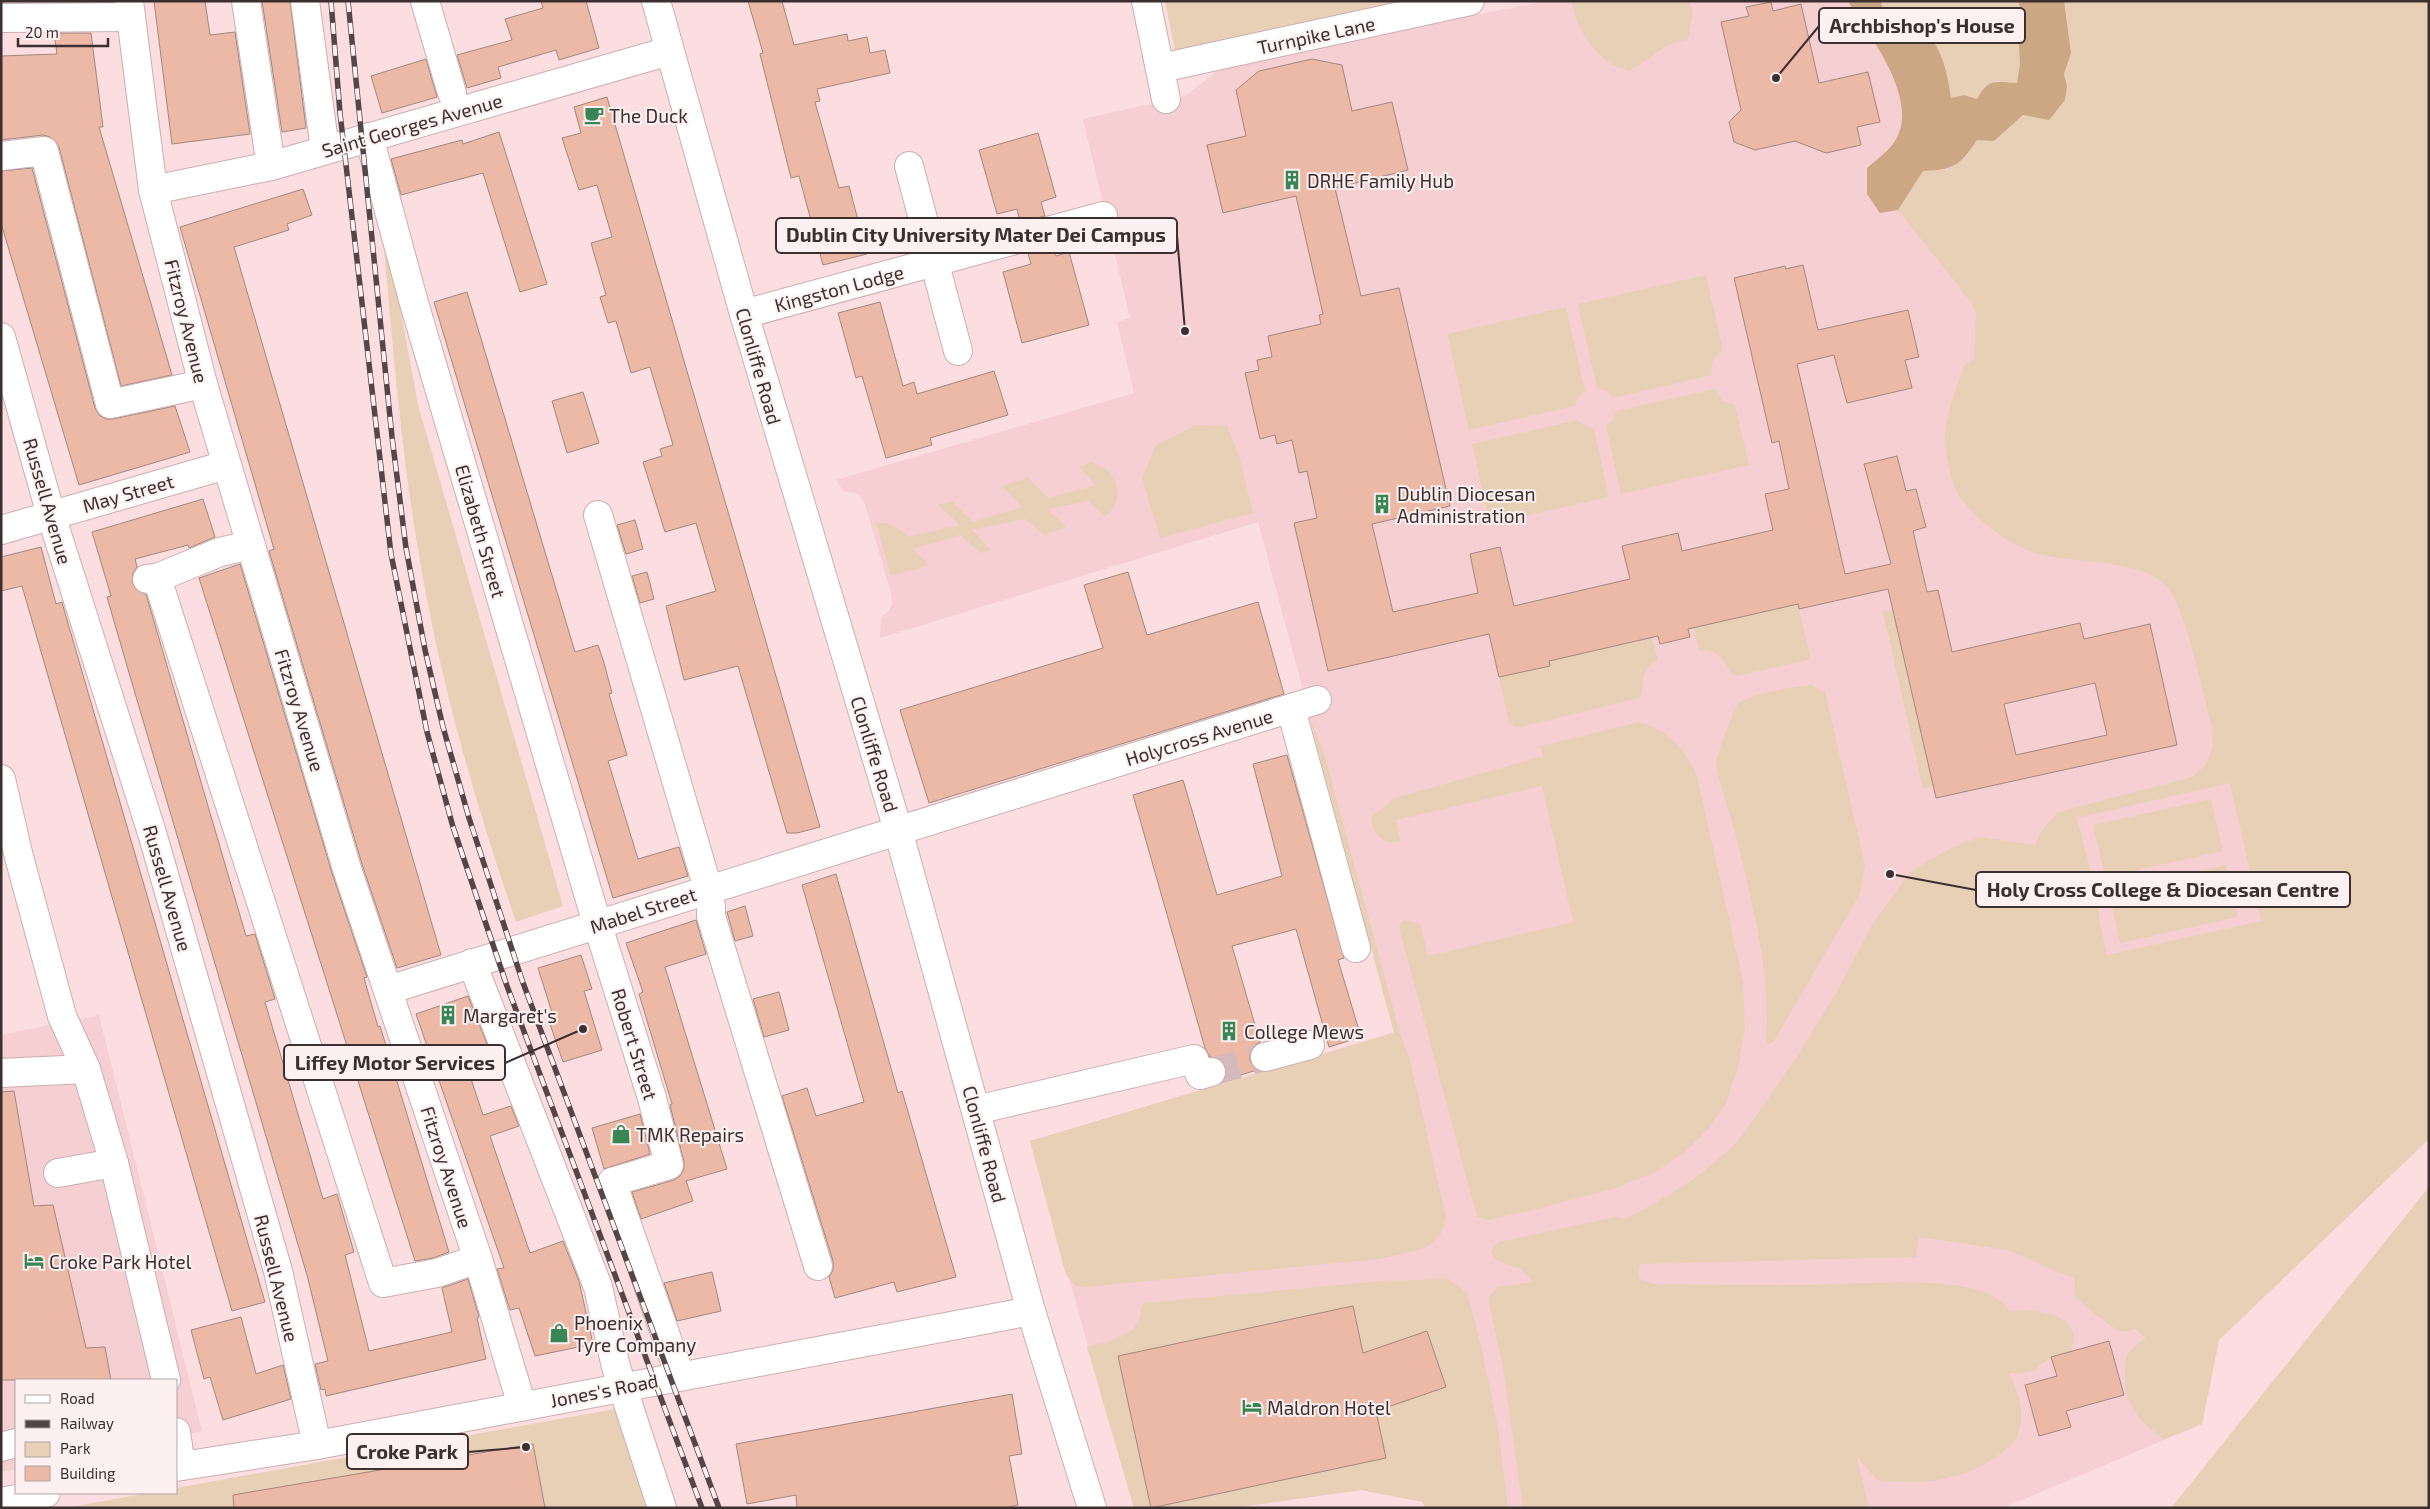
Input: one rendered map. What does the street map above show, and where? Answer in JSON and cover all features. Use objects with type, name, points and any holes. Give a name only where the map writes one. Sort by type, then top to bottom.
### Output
[{"type":"street","points":[[246,1],[271,166]]},
{"type":"street","points":[[305,1],[325,150]]},
{"type":"street","points":[[426,1],[452,93]]},
{"type":"street","name":"Clonliffe Road","points":[[656,1],[744,314],[898,830],[1031,1311],[1092,1508]]},
{"type":"street","points":[[1146,1],[1166,99]]},
{"type":"street","name":"Turnpike Lane","points":[[1161,68],[1470,1]]},
{"type":"street","points":[[1,18],[130,9]]},
{"type":"street","name":"Fitzroy Avenue","points":[[130,9],[153,190],[202,384],[347,869],[478,1259],[522,1406]]},
{"type":"street","name":"Saint Georges Avenue","points":[[153,190],[271,166],[669,51]]},
{"type":"street","name":"Elizabeth Street","points":[[368,137],[414,303],[598,924]]},
{"type":"street","points":[[1,156],[44,151],[110,404],[202,384]]},
{"type":"street","points":[[908,166],[958,351]]},
{"type":"street","name":"Kingston Lodge","points":[[744,314],[1103,216]]},
{"type":"street","name":"Russell Avenue","points":[[1,336],[51,515],[152,833],[278,1271],[317,1445]]},
{"type":"street","name":"May Street","points":[[1,530],[226,465]]},
{"type":"street","points":[[598,515],[708,889],[711,916],[818,1266]]},
{"type":"street","points":[[251,545],[220,552],[152,579],[383,1283],[437,1273],[478,1259]]},
{"type":"street","points":[[1291,709],[1317,700]]},
{"type":"street","name":"Holycross Avenue","points":[[898,830],[1291,709],[1356,948]]},
{"type":"street","points":[[1,779],[18,853],[62,1016],[86,1069],[114,1163],[166,1379]]},
{"type":"street","name":"Mabel Street","points":[[388,990],[898,830]]},
{"type":"street","name":"Robert Street","points":[[598,924],[652,1098],[669,1165],[612,1182],[680,1376]]},
{"type":"street","points":[[472,963],[598,1287],[616,1367],[662,1508]]},
{"type":"street","points":[[1264,1057],[1310,1046]]},
{"type":"street","points":[[976,1110],[1194,1059],[1200,1075],[1211,1072]]},
{"type":"street","points":[[1,1073],[86,1069]]},
{"type":"street","points":[[58,1173],[114,1163]]},
{"type":"street","name":"Jones's Road","points":[[179,1466],[317,1445],[623,1386],[1031,1311]]},
{"type":"street","points":[[1,1447],[15,1443]]},
{"type":"street","points":[[1,1502],[41,1494]]},
{"type":"shaded area","points":[[1544,1],[2429,1],[2429,1139],[2219,1340],[2202,1424],[2003,1508],[1425,1508],[1423,1502],[1361,1490],[1233,1508],[1134,1508],[1030,1141],[1394,1032],[1258,522],[880,638],[881,618],[892,604],[891,593],[865,504],[859,495],[852,492],[844,492],[836,480],[1134,393],[1117,322],[1130,318],[1083,119],[1185,96],[1221,68]]},
{"type":"shaded area","points":[[1848,1],[1881,1],[1884,16],[1910,25],[1925,33],[1936,46],[1944,63],[1951,98],[1964,95],[1977,99],[1989,84],[1997,82],[2017,83],[2020,64],[2019,45],[2025,23],[2018,1],[2064,1],[2071,53],[2064,74],[2067,86],[2065,100],[2049,120],[2023,115],[1994,141],[1977,140],[1961,161],[1942,169],[1923,171],[1898,210],[1880,213],[1867,194],[1867,168],[1886,152],[1895,141],[1901,125],[1902,107],[1889,68]]},
{"type":"shaded area","points":[[99,1015],[202,1431],[178,1437],[178,1379],[15,1379],[15,1469],[1,1472],[1,1035]]},
{"type":"green space","points":[[1165,1],[1405,1],[1175,51]]},
{"type":"green space","points":[[1572,1],[1689,1],[1693,12],[1688,39],[1668,45],[1630,71],[1620,68],[1604,59],[1591,45],[1576,18]]},
{"type":"green space","points":[[1881,1],[2018,1],[2025,23],[2019,45],[2020,64],[2017,83],[1995,81],[1977,99],[1964,95],[1951,98],[1944,63],[1931,39],[1916,27],[1884,16]]},
{"type":"green space","points":[[2064,1],[2429,1],[2429,1139],[2219,1340],[2202,1424],[2165,1439],[2148,1427],[2135,1412],[2130,1403],[2125,1383],[2126,1357],[2146,1338],[2136,1329],[2130,1331],[2117,1330],[2084,1305],[2076,1296],[2075,1279],[2007,1250],[1919,1237],[1916,1257],[1640,1264],[1638,1278],[1653,1284],[1790,1285],[1910,1282],[1961,1286],[1993,1296],[2000,1300],[2009,1312],[2044,1312],[2056,1316],[2065,1321],[2072,1329],[2074,1339],[2070,1352],[2052,1357],[2036,1369],[2028,1372],[2009,1373],[2019,1397],[2021,1422],[2019,1431],[2016,1439],[1995,1458],[1973,1470],[1949,1478],[1924,1482],[1877,1480],[1857,1457],[1869,1508],[1523,1508],[1503,1368],[1488,1298],[1497,1287],[1533,1282],[1518,1268],[1496,1260],[1492,1253],[1493,1248],[1499,1242],[1615,1217],[1625,1219],[1671,1194],[1703,1172],[1737,1143],[1792,1064],[1835,995],[1872,925],[1910,872],[1951,848],[1980,837],[2035,845],[2041,831],[2058,812],[2192,777],[2208,759],[2213,739],[2211,723],[2186,628],[2172,594],[2164,584],[2153,576],[2139,570],[2123,566],[2058,558],[2020,547],[1986,525],[1967,506],[1956,491],[1947,456],[1945,433],[1953,398],[1965,364],[1974,359],[1976,313],[1971,302],[1898,210],[1923,171],[1946,170],[1966,157],[1977,140],[2012,124],[2067,86],[2064,74],[2071,53]],"holes":[[[2230,783],[2261,921],[2107,955],[2099,919],[2098,900],[2077,818]]]},
{"type":"green space","points":[[379,193],[418,405],[563,906],[516,922],[462,749],[430,617],[414,525],[401,430]]},
{"type":"green space","points":[[1706,275],[1723,351],[1713,361],[1711,367],[1712,375],[1613,398],[1607,391],[1597,388],[1578,304]]},
{"type":"green space","points":[[1566,307],[1585,391],[1578,397],[1575,406],[1469,430],[1447,334]]},
{"type":"green space","points":[[1715,389],[1723,401],[1735,405],[1749,465],[1621,494],[1606,426],[1613,420],[1616,411]]},
{"type":"green space","points":[[1578,420],[1585,426],[1594,429],[1609,497],[1490,524],[1472,444]]},
{"type":"green space","points":[[1195,425],[1227,426],[1240,459],[1253,513],[1160,538],[1142,478],[1156,445]]},
{"type":"green space","points":[[1091,462],[1106,469],[1115,480],[1117,487],[1117,500],[1111,512],[1105,516],[1088,501],[1048,509],[1066,527],[1045,535],[1025,519],[972,530],[991,550],[981,553],[960,535],[913,549],[929,565],[891,576],[876,523],[894,526],[908,537],[960,525],[938,505],[952,501],[973,522],[1022,507],[1002,486],[1028,478],[1048,498],[1096,485],[1079,467]]},
{"type":"green space","points":[[1798,604],[1810,656],[1808,660],[1737,676],[1732,674],[1723,660],[1715,653],[1705,650],[1699,651],[1694,628]]},
{"type":"green space","points":[[1893,610],[1933,786],[1923,789],[1883,612]]},
{"type":"green space","points":[[1652,637],[1658,660],[1652,663],[1645,672],[1639,698],[1517,728],[1509,723],[1499,677],[1549,666],[1549,661]]},
{"type":"green space","points":[[1811,685],[1825,692],[1865,865],[1860,894],[1774,1041],[1769,1045],[1766,1041],[1767,1014],[1763,960],[1753,907],[1716,763],[1725,733],[1738,704],[1762,694]]},
{"type":"green space","points":[[1309,716],[1324,753],[1399,1030],[1411,1064],[1446,1217],[1442,1232],[1428,1246],[1412,1252],[1380,1259],[1087,1287],[1076,1286],[1066,1275],[1030,1141],[1394,1033]]},
{"type":"green space","points":[[1640,722],[1660,731],[1675,742],[1682,749],[1697,776],[1743,981],[1745,1030],[1738,1067],[1726,1103],[1710,1127],[1686,1151],[1657,1171],[1616,1188],[1534,1210],[1488,1220],[1477,1217],[1399,927],[1403,920],[1420,924],[1428,956],[1573,922],[1542,786],[1396,820],[1401,842],[1389,842],[1376,834],[1371,817],[1395,798],[1543,756],[1540,746]]},
{"type":"green space","points":[[2211,799],[2223,851],[2105,877],[2093,825]]},
{"type":"green space","points":[[2226,865],[2238,917],[2120,943],[2109,892]]},
{"type":"green space","points":[[2429,1187],[2429,1508],[2171,1508]]},
{"type":"green space","points":[[1449,1279],[1467,1293],[1481,1345],[1498,1429],[1508,1508],[1425,1508],[1423,1502],[1361,1490],[1233,1508],[1134,1508],[1087,1347],[1117,1339],[1130,1331],[1139,1319],[1143,1303],[1383,1281]]},
{"type":"green space","points":[[631,1406],[673,1508],[65,1508],[142,1494],[178,1494],[178,1488]]},
{"type":"building","points":[[154,1],[205,1],[210,35],[235,32],[250,134],[172,144]]},
{"type":"building","points":[[262,1],[290,1],[306,128],[282,132]]},
{"type":"building","points":[[541,1],[586,1],[599,48],[559,60],[556,50],[498,67],[501,78],[467,88],[457,55],[512,40],[505,19],[543,8]]},
{"type":"building","points":[[748,1],[782,1],[794,45],[847,34],[848,41],[867,37],[870,53],[885,50],[890,73],[817,89],[820,101],[815,102],[839,188],[849,186],[867,254],[823,265],[799,176],[791,178],[760,54],[763,53]]},
{"type":"building","points":[[1771,2],[1773,11],[1801,4],[1819,83],[1868,72],[1880,122],[1857,127],[1861,145],[1826,153],[1795,141],[1755,150],[1734,142],[1729,122],[1741,110],[1721,22],[1749,16],[1746,7]]},
{"type":"building","points":[[54,33],[91,33],[103,127],[99,127],[172,375],[121,386],[59,147],[50,137],[43,135],[1,140],[1,56],[57,54]]},
{"type":"building","points":[[426,59],[437,97],[382,113],[371,76]]},
{"type":"building","name":"Dublin Diocesan Administration","points":[[1312,59],[1342,65],[1352,111],[1392,102],[1408,170],[1335,188],[1361,296],[1399,288],[1450,506],[1372,524],[1393,612],[1478,593],[1470,554],[1500,547],[1514,606],[1630,579],[1622,546],[1678,533],[1682,551],[1773,530],[1765,494],[1789,489],[1779,441],[1772,443],[1734,278],[1785,266],[1786,269],[1803,265],[1818,330],[1908,310],[1919,357],[1905,360],[1912,388],[1847,403],[1834,355],[1797,364],[1845,574],[1891,564],[1864,464],[1897,456],[1906,491],[1916,489],[1926,527],[1913,531],[1927,592],[1938,590],[1952,652],[2080,623],[2084,639],[2150,624],[2177,745],[1936,798],[1888,589],[1799,609],[1798,604],[1688,629],[1690,637],[1660,644],[1658,636],[1549,661],[1550,666],[1499,677],[1489,634],[1328,671],[1294,523],[1317,518],[1307,471],[1299,473],[1292,440],[1277,444],[1275,435],[1260,439],[1245,373],[1259,370],[1257,360],[1272,357],[1268,336],[1321,324],[1319,315],[1323,314],[1296,196],[1223,213],[1207,145],[1246,136],[1236,90],[1259,71]],"holes":[[[2095,683],[2107,735],[2016,755],[2004,704]]]},
{"type":"building","points":[[607,97],[820,827],[797,833],[787,833],[738,666],[684,680],[666,606],[716,591],[696,523],[665,532],[643,462],[662,456],[660,449],[673,445],[650,367],[631,373],[616,321],[608,323],[600,297],[606,295],[591,243],[612,237],[597,185],[579,190],[562,138],[581,133],[574,107]]},
{"type":"building","points":[[499,132],[547,284],[520,292],[483,173],[401,195],[391,159],[462,140],[463,144]]},
{"type":"building","points":[[1038,133],[1056,197],[1041,202],[1045,216],[1020,222],[1017,209],[997,214],[979,150]]},
{"type":"building","points":[[32,168],[95,408],[99,415],[106,419],[113,419],[175,406],[190,452],[79,485],[1,223],[1,171]]},
{"type":"building","points":[[303,189],[312,215],[287,224],[289,230],[234,247],[441,955],[397,968],[362,864],[269,551],[274,549],[180,227]]},
{"type":"building","points":[[1053,246],[1056,256],[1069,252],[1089,325],[1022,343],[1003,272],[1031,264],[1028,253]]},
{"type":"building","points":[[467,292],[575,652],[598,645],[604,663],[612,693],[609,694],[627,755],[608,761],[638,859],[679,847],[688,876],[613,898],[434,302]]},
{"type":"building","points":[[880,302],[903,386],[914,382],[917,394],[994,371],[1008,415],[930,438],[932,445],[886,458],[862,376],[856,378],[838,313]]},
{"type":"building","points":[[583,392],[599,443],[567,453],[552,401]]},
{"type":"building","points":[[203,499],[215,537],[189,548],[188,545],[135,559],[137,567],[133,573],[132,581],[135,588],[146,594],[246,936],[255,934],[275,999],[265,1002],[323,1199],[337,1194],[354,1252],[345,1255],[369,1351],[452,1332],[442,1288],[468,1279],[479,1317],[477,1318],[486,1359],[326,1396],[325,1389],[321,1390],[315,1364],[328,1361],[307,1275],[107,597],[111,596],[92,532]]},
{"type":"building","points":[[635,520],[643,549],[626,554],[617,525]]},
{"type":"building","points":[[41,547],[56,604],[62,602],[265,1302],[232,1311],[22,586],[1,591],[1,557]]},
{"type":"building","points":[[240,564],[332,873],[367,977],[364,978],[378,1027],[380,1026],[449,1252],[433,1258],[415,1261],[199,578]]},
{"type":"building","points":[[647,572],[654,599],[640,603],[632,576]]},
{"type":"building","points":[[1128,572],[1147,635],[1258,602],[1284,694],[929,803],[900,710],[1103,648],[1084,585]]},
{"type":"building","points":[[1287,755],[1344,958],[1338,960],[1361,1037],[1329,1047],[1296,929],[1232,946],[1260,1042],[1254,1046],[1250,1053],[1250,1061],[1257,1070],[1224,1080],[1226,1068],[1222,1061],[1210,1057],[1205,1048],[1133,795],[1183,780],[1217,895],[1282,876],[1253,764]]},
{"type":"building","points":[[836,874],[898,1093],[902,1091],[956,1277],[897,1292],[894,1282],[835,1298],[829,1277],[833,1270],[833,1261],[782,1096],[807,1088],[816,1116],[864,1102],[802,885]]},
{"type":"building","points":[[745,906],[753,936],[735,941],[727,912]]},
{"type":"building","points":[[696,920],[706,954],[665,967],[727,1169],[686,1181],[693,1201],[641,1219],[632,1192],[674,1180],[680,1176],[684,1169],[684,1162],[670,1105],[672,1104],[639,994],[643,992],[626,943]]},
{"type":"building","points":[[581,955],[592,989],[584,991],[602,1050],[563,1062],[550,1024],[555,1022],[538,968]]},
{"type":"building","points":[[779,992],[789,1030],[764,1037],[753,999]]},
{"type":"building","points":[[468,996],[495,1064],[469,1073],[483,1115],[511,1106],[519,1126],[490,1136],[530,1253],[563,1241],[579,1281],[593,1344],[535,1356],[519,1308],[510,1310],[497,1269],[504,1268],[416,1014]]},
{"type":"building","name":"Croke Park Hotel","points":[[14,1091],[34,1206],[53,1205],[86,1348],[105,1347],[111,1379],[1,1380],[1,1092]]},
{"type":"building","points":[[640,1114],[650,1154],[604,1169],[592,1128]]},
{"type":"building","points":[[712,1272],[721,1311],[677,1321],[664,1283]]},
{"type":"building","name":"Maldron Hotel","points":[[1353,1306],[1363,1353],[1427,1331],[1446,1387],[1376,1411],[1386,1458],[1151,1508],[1118,1356]]},
{"type":"building","points":[[241,1317],[256,1374],[283,1365],[291,1399],[223,1420],[210,1377],[204,1379],[191,1330]]},
{"type":"building","points":[[2109,1341],[2124,1395],[2066,1411],[2071,1427],[2039,1436],[2025,1385],[2057,1376],[2051,1357]]},
{"type":"building","points":[[1012,1394],[1022,1454],[1009,1456],[1018,1505],[1005,1508],[797,1508],[796,1495],[747,1504],[736,1444]]},
{"type":"building","points":[[533,1444],[545,1508],[234,1508],[233,1495]]},
{"type":"tunnel","points":[[1211,1072],[1265,1057]]},
{"type":"railway","points":[[331,1],[340,113],[391,554],[427,732],[453,827],[507,986],[702,1508]]},
{"type":"railway","points":[[348,1],[392,437],[406,548],[425,650],[443,727],[469,818],[522,980],[719,1508]]},
{"type":"place","name":"Archbishop's House","points":[[1776,78]]},
{"type":"place","name":"The Duck","points":[[594,115]]},
{"type":"place","name":"DRHE Family Hub","points":[[1292,180]]},
{"type":"place","name":"Dublin City University Mater Dei Campus","points":[[1185,331]]},
{"type":"place","name":"Dublin Diocesan Administration","points":[[1382,504]]},
{"type":"place","name":"Holy Cross College & Diocesan Centre","points":[[1890,874]]},
{"type":"place","name":"Margaret's","points":[[448,1015]]},
{"type":"place","name":"Liffey Motor Services","points":[[583,1029]]},
{"type":"place","name":"College Mews","points":[[1229,1031]]},
{"type":"place","name":"TMK Repairs","points":[[621,1134]]},
{"type":"place","name":"Croke Park Hotel","points":[[34,1261]]},
{"type":"place","name":"Phoenix Tyre Company","points":[[559,1333]]},
{"type":"place","name":"Maldron Hotel","points":[[1252,1407]]},
{"type":"place","name":"Croke Park","points":[[526,1447]]}]
